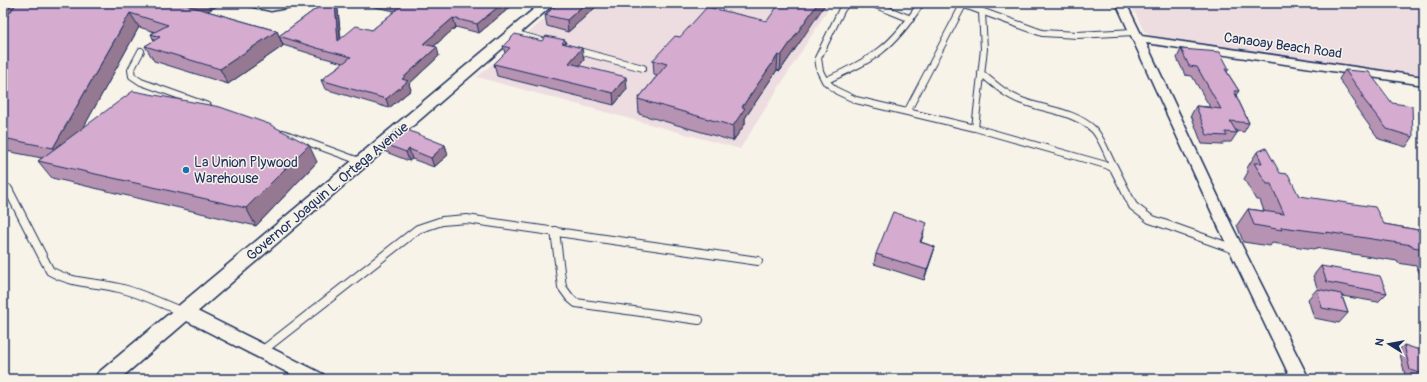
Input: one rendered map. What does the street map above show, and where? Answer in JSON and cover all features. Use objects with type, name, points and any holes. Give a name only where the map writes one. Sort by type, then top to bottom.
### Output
[{"type":"street","points":[[249,3],[271,8],[297,3]]},
{"type":"street","name":"Governor Joaquin L. Ortega Avenue","points":[[105,379],[549,3]]},
{"type":"street","points":[[1121,3],[1237,250],[1300,379]]},
{"type":"street","name":"Canaoay Beach Road","points":[[1136,36],[1424,81]]},
{"type":"street","points":[[185,312],[317,379]]},
{"type":"lane","points":[[847,3],[842,9],[818,58],[820,71],[825,81],[837,91],[856,100],[975,128],[1113,167]]},
{"type":"lane","points":[[871,3],[911,19]]},
{"type":"lane","points":[[825,81],[868,60],[883,50],[896,38],[921,3]]},
{"type":"lane","points":[[907,112],[961,4],[1042,33],[1070,36],[1136,36]]},
{"type":"lane","points":[[975,128],[984,49],[982,12]]},
{"type":"lane","points":[[513,33],[548,42]]},
{"type":"lane","points":[[570,48],[644,68]]},
{"type":"lane","points":[[141,51],[131,70],[132,76],[141,82],[216,109]]},
{"type":"lane","points":[[981,73],[1012,96],[1077,117],[1095,130],[1133,206],[1139,212],[1150,219],[1237,250]]},
{"type":"lane","points":[[275,130],[363,162]]},
{"type":"lane","points":[[8,189],[50,271],[73,282],[119,288],[185,312]]},
{"type":"lane","points":[[262,351],[418,229],[442,221],[467,218],[758,261]]},
{"type":"lane","points":[[555,231],[562,287],[570,298],[576,303],[699,320]]},
{"type":"shaded area","points":[[563,3],[832,3],[740,149],[477,77]]},
{"type":"shaded area","points":[[1130,3],[1424,3],[1424,77],[1153,37],[1144,31]]},
{"type":"building","points":[[17,3],[189,3],[186,5],[277,31],[220,69],[145,46],[160,37],[151,34],[168,25],[130,13],[53,148],[3,138],[3,22]]},
{"type":"building","points":[[316,3],[335,3],[338,41],[356,26],[372,30],[402,5],[392,3],[503,3],[477,24],[453,18],[423,44],[437,47],[402,79],[408,81],[386,99],[321,80],[351,57],[279,36],[317,8]]},
{"type":"building","points":[[559,3],[586,3],[567,20],[545,15]]},
{"type":"building","points":[[780,3],[818,3],[781,56],[778,55],[742,107],[745,108],[733,126],[638,99],[667,64],[653,60],[675,36],[680,37],[707,7],[767,21]]},
{"type":"building","points":[[515,34],[542,41],[546,36],[565,40],[562,43],[582,48],[569,63],[626,77],[613,93],[494,64],[510,48],[503,46]]},
{"type":"building","points":[[1181,49],[1220,52],[1229,69],[1225,69],[1239,91],[1234,91],[1249,123],[1230,121],[1237,133],[1225,132],[1227,136],[1207,135],[1196,106],[1221,109],[1197,67],[1189,66]]},
{"type":"building","points":[[1345,70],[1369,72],[1392,103],[1412,106],[1413,137],[1387,129],[1361,96],[1364,96]]},
{"type":"building","name":"La Union Plywood Warehouse","points":[[133,91],[220,107],[269,124],[309,145],[246,208],[38,161]]},
{"type":"building","points":[[400,127],[445,145],[431,158],[409,149],[406,152],[382,143]]},
{"type":"building","points":[[1266,148],[1280,173],[1288,174],[1299,196],[1375,207],[1384,224],[1424,231],[1424,249],[1413,247],[1412,245],[1326,232],[1327,233],[1281,227],[1282,230],[1254,225],[1248,209],[1284,214],[1271,184],[1267,184],[1254,163],[1262,163],[1257,152]]},
{"type":"building","points":[[893,212],[927,223],[920,242],[935,247],[927,270],[876,254]]},
{"type":"building","points":[[1321,266],[1380,276],[1387,293],[1327,282]]},
{"type":"building","points":[[1317,289],[1341,294],[1348,313],[1322,308]]},
{"type":"building","points":[[1404,345],[1423,351],[1424,374],[1410,370]]},
{"type":"place","name":"La Union Plywood Warehouse","points":[[186,170]]}]
